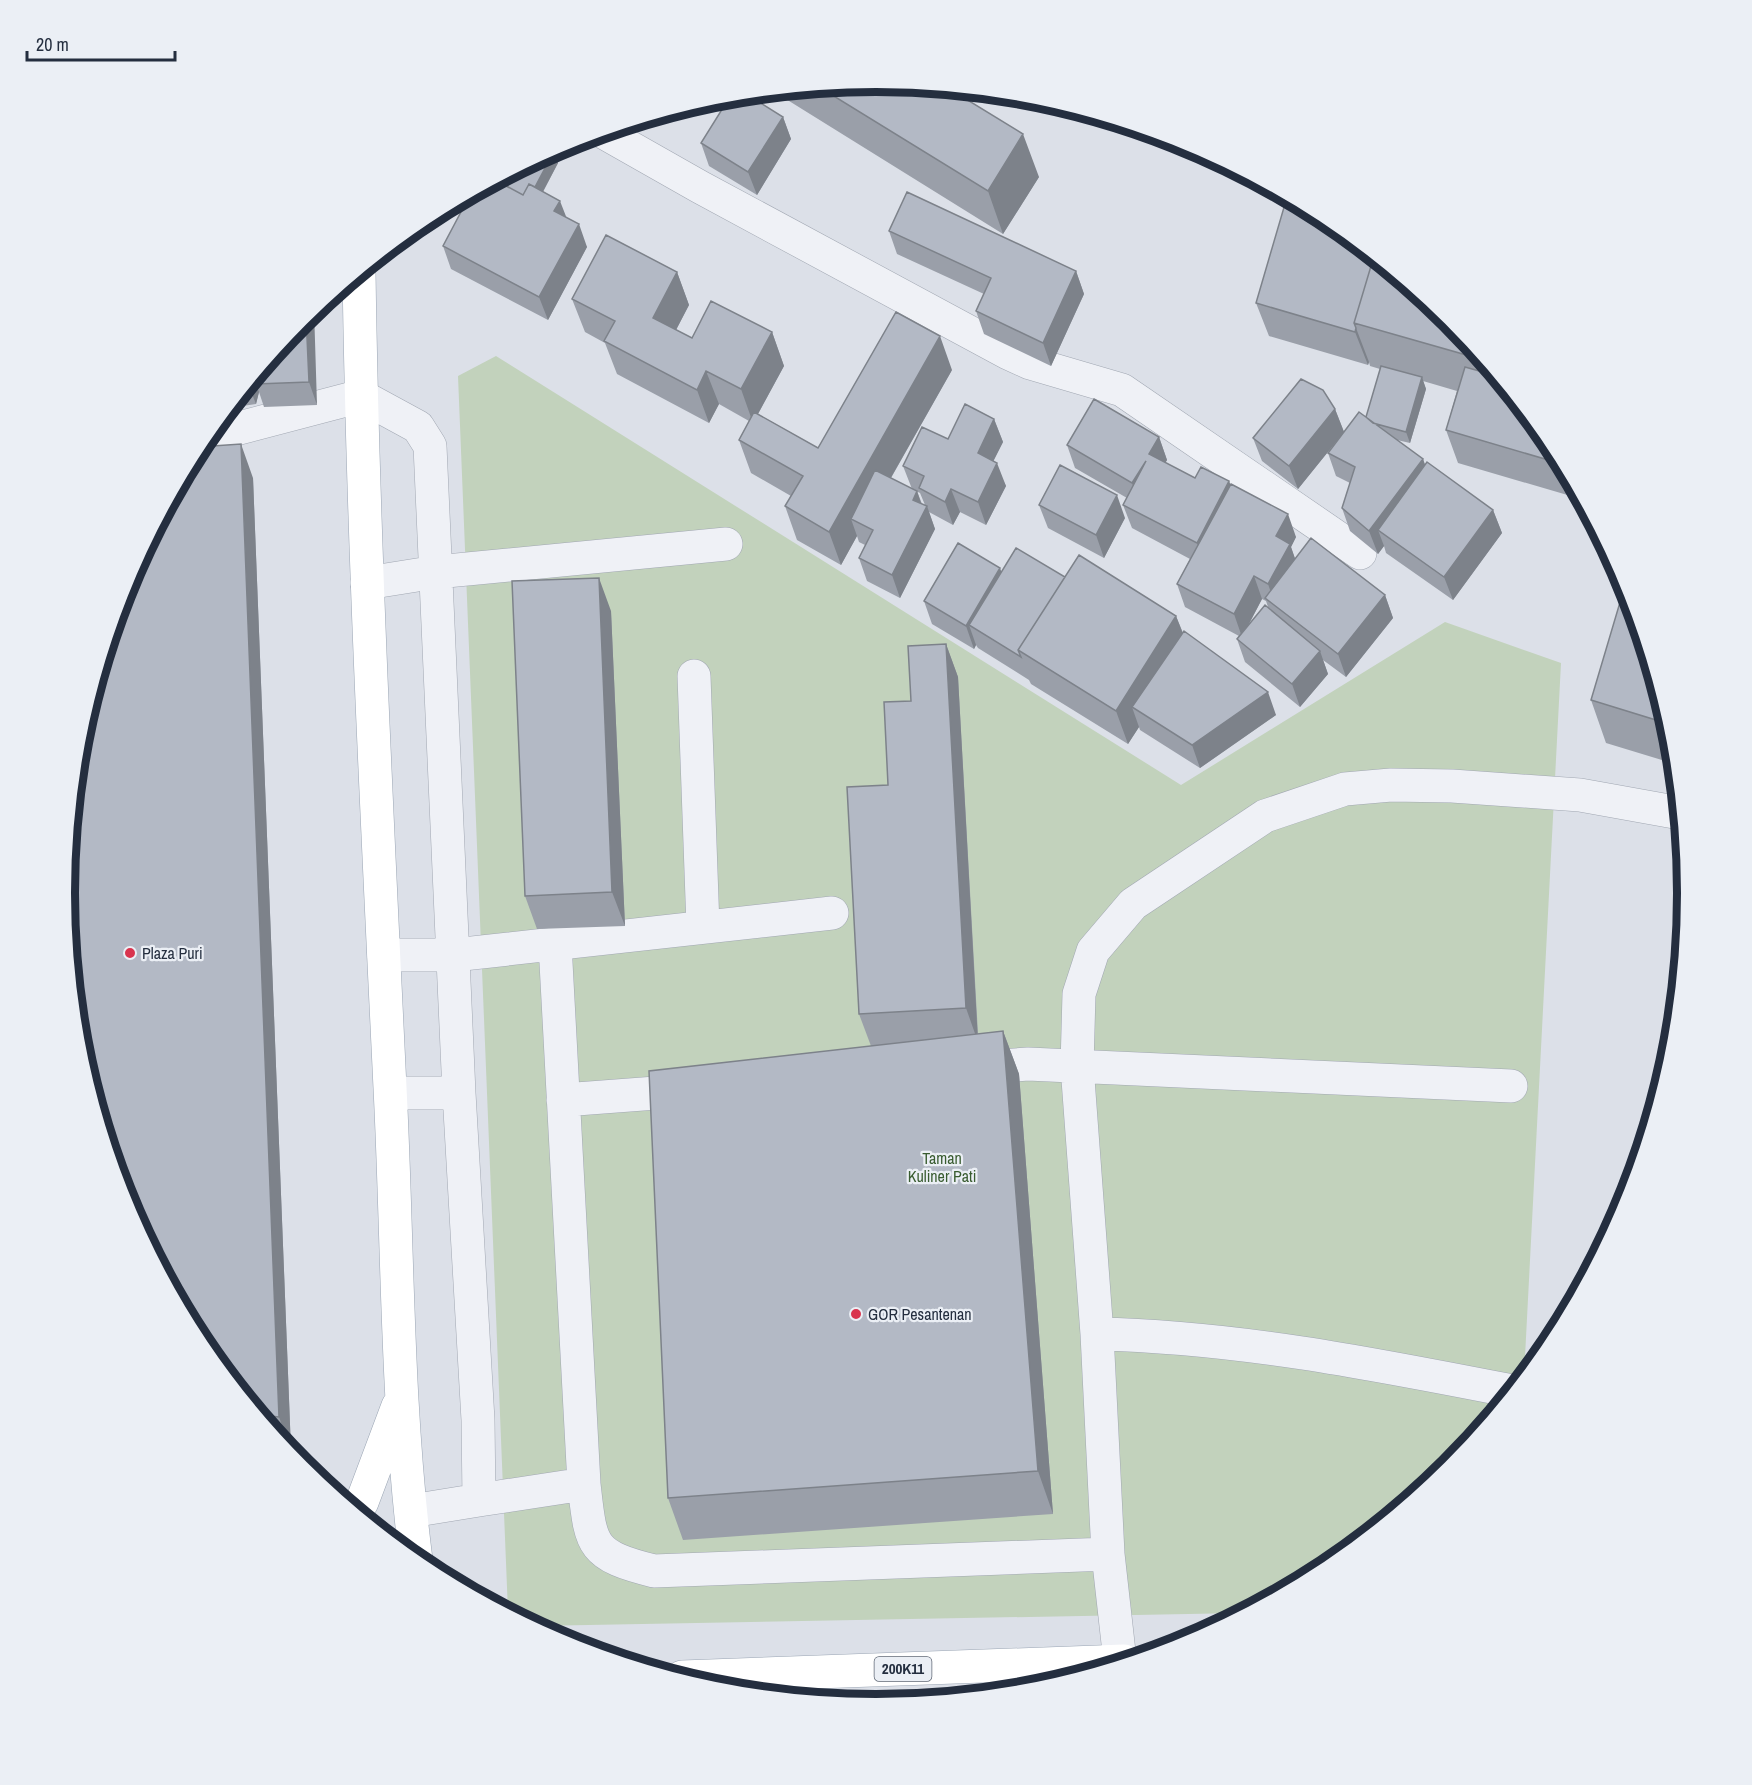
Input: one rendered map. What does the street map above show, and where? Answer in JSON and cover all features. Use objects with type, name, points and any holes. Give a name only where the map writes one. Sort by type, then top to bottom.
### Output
[{"type":"main road","points":[[359,281],[366,583],[391,1093],[402,1396],[415,1547]]},
{"type":"main road","points":[[360,1505],[402,1396]]},
{"type":"main road","name":"200K11","points":[[712,1676],[1087,1665]]},
{"type":"street","points":[[611,137],[1008,353],[1030,363],[1122,390],[1360,553]]},
{"type":"street","points":[[220,433],[361,396],[418,427],[430,446],[459,1093],[478,1420],[479,1500]]},
{"type":"street","points":[[366,583],[436,573],[726,544]]},
{"type":"street","points":[[694,676],[703,927]]},
{"type":"street","points":[[1109,1658],[1108,1554],[1097,1334],[1077,1066],[1079,994],[1093,951],[1133,904],[1265,816],[1345,789],[1391,785],[1580,795],[1672,812]]},
{"type":"street","points":[[384,955],[453,956],[832,913]]},
{"type":"street","points":[[555,944],[584,1484],[590,1533],[602,1551],[623,1563],[654,1571],[1108,1554]]},
{"type":"street","points":[[940,1070],[1028,1064],[1511,1086]]},
{"type":"street","points":[[563,1100],[728,1087]]},
{"type":"street","points":[[391,1093],[459,1093]]},
{"type":"street","points":[[1097,1334],[1158,1336],[1290,1350],[1503,1389]]},
{"type":"street","points":[[411,1511],[584,1484]]},
{"type":"green space","name":"Taman Kuliner Pati","points":[[496,356],[1181,785],[1445,622],[1561,663],[1525,1361],[1478,1421],[1442,1459],[1364,1528],[1321,1559],[1225,1613],[553,1626],[508,1603],[458,376]]},
{"type":"building","points":[[829,93],[928,93],[961,96],[1023,134],[988,191]]},
{"type":"building","points":[[757,101],[783,117],[748,172],[701,143],[724,106]]},
{"type":"building","points":[[548,162],[535,187],[529,184],[523,195],[503,184]]},
{"type":"building","points":[[503,184],[523,195],[529,184],[560,201],[554,211],[579,224],[539,297],[443,246],[464,206]]},
{"type":"building","points":[[907,192],[1076,271],[1043,343],[976,311],[991,278],[889,231]]},
{"type":"building","points":[[1285,204],[1321,226],[1372,263],[1354,323],[1355,332],[1256,303]]},
{"type":"building","points":[[606,235],[677,272],[653,318],[692,338],[711,301],[772,332],[741,389],[706,371],[697,390],[604,341],[615,321],[572,299]]},
{"type":"building","points":[[1372,263],[1404,290],[1471,356],[1354,323]]},
{"type":"building","points":[[896,312],[940,336],[829,532],[785,506],[803,476],[739,440],[754,412],[818,448]]},
{"type":"building","points":[[307,330],[309,382],[258,384]]},
{"type":"building","points":[[1381,366],[1422,377],[1406,432],[1373,423],[1366,417]]},
{"type":"building","points":[[1465,367],[1485,373],[1550,461],[1446,430]]},
{"type":"building","points":[[1301,379],[1323,390],[1335,409],[1289,466],[1253,438]]},
{"type":"building","points":[[1094,399],[1159,437],[1149,454],[1195,478],[1201,467],[1229,481],[1197,543],[1123,505],[1146,461],[1132,483],[1067,445]]},
{"type":"building","points":[[965,404],[994,419],[978,453],[997,463],[978,502],[951,489],[945,502],[919,488],[924,476],[903,466],[922,427],[948,439]]},
{"type":"building","points":[[1359,412],[1423,459],[1369,531],[1342,508],[1355,467],[1328,453]]},
{"type":"building","points":[[241,444],[279,1417],[270,1416],[210,1338],[182,1293],[136,1199],[102,1100],[90,1049],[77,945],[75,892],[82,788],[90,736],[102,685],[136,586],[182,492],[211,446]]},
{"type":"building","points":[[1427,462],[1493,510],[1444,577],[1378,530]]},
{"type":"building","points":[[1060,465],[1117,495],[1096,535],[1039,505]]},
{"type":"building","points":[[875,470],[917,491],[913,500],[927,506],[892,575],[859,558],[873,530],[851,519]]},
{"type":"building","points":[[1231,484],[1288,514],[1276,536],[1290,544],[1268,584],[1254,576],[1234,614],[1177,584]]},
{"type":"building","points":[[1311,538],[1385,595],[1338,654],[1265,598]]},
{"type":"building","points":[[958,543],[1000,568],[966,626],[924,601]]},
{"type":"building","points":[[1016,548],[1065,577],[1018,650],[1021,657],[969,625]]},
{"type":"building","points":[[1079,555],[1176,616],[1116,711],[1018,650]]},
{"type":"building","points":[[599,578],[612,892],[525,896],[512,581]]},
{"type":"building","points":[[1621,599],[1650,685],[1658,721],[1591,700]]},
{"type":"building","points":[[1265,605],[1320,651],[1292,684],[1237,639]]},
{"type":"building","points":[[1184,631],[1268,692],[1192,745],[1132,707]]},
{"type":"building","points":[[946,644],[966,1008],[859,1014],[847,787],[888,785],[884,702],[911,701],[908,646]]},
{"type":"building","name":"GOR Pesantenan","points":[[1003,1031],[1038,1471],[668,1498],[649,1071]]},
{"type":"place","name":"Plaza Puri","points":[[130,953]]},
{"type":"place","name":"GOR Pesantenan","points":[[856,1314]]}]
